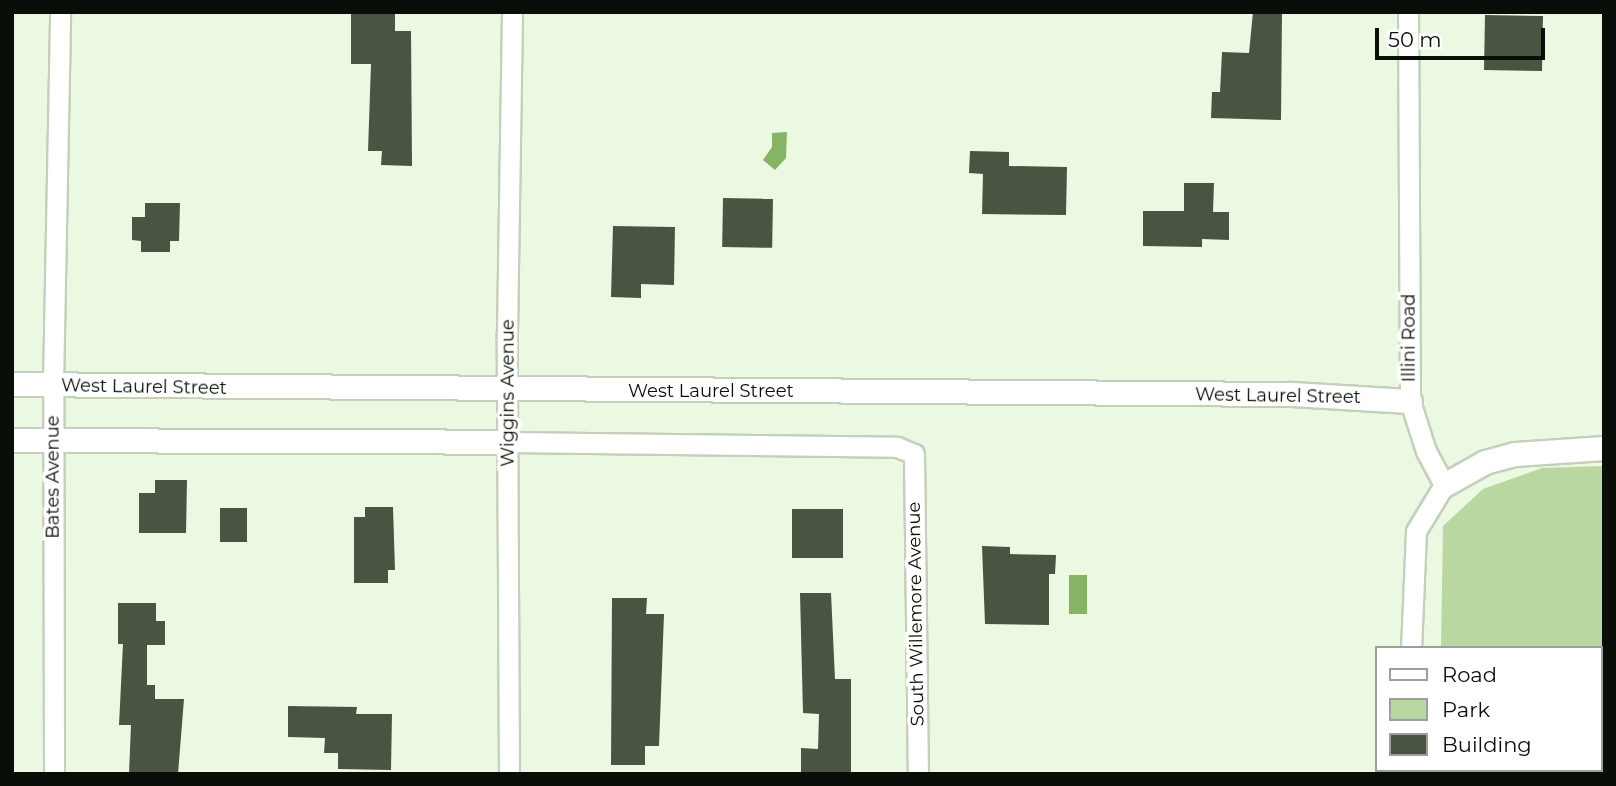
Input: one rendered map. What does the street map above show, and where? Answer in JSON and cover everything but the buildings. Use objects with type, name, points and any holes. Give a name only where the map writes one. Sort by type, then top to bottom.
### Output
[{"type":"street","name":"Bates Avenue","points":[[54,774],[53,386],[60,12]]},
{"type":"street","name":"Wiggins Avenue","points":[[509,774],[508,391],[512,12]]},
{"type":"street","name":"Illini Road","points":[[1408,12],[1410,401],[1426,451],[1444,485]]},
{"type":"street","name":"West Laurel Street","points":[[12,384],[508,391],[1291,394],[1410,401]]},
{"type":"street","points":[[12,440],[508,442]]},
{"type":"street","name":"South Willemore Avenue","points":[[508,442],[897,447],[914,454],[918,774]]},
{"type":"street","points":[[1410,646],[1416,531],[1444,485],[1485,462],[1515,454],[1604,448]]},
{"type":"green space","points":[[1604,466],[1604,774],[1440,774],[1602,772],[1602,646],[1441,646],[1443,526],[1483,489],[1542,468]]},
{"type":"shaded area","points":[[787,132],[786,158],[775,170],[763,160],[772,147],[772,133]]},
{"type":"shaded area","points":[[1069,575],[1087,575],[1087,614],[1069,614]]}]
